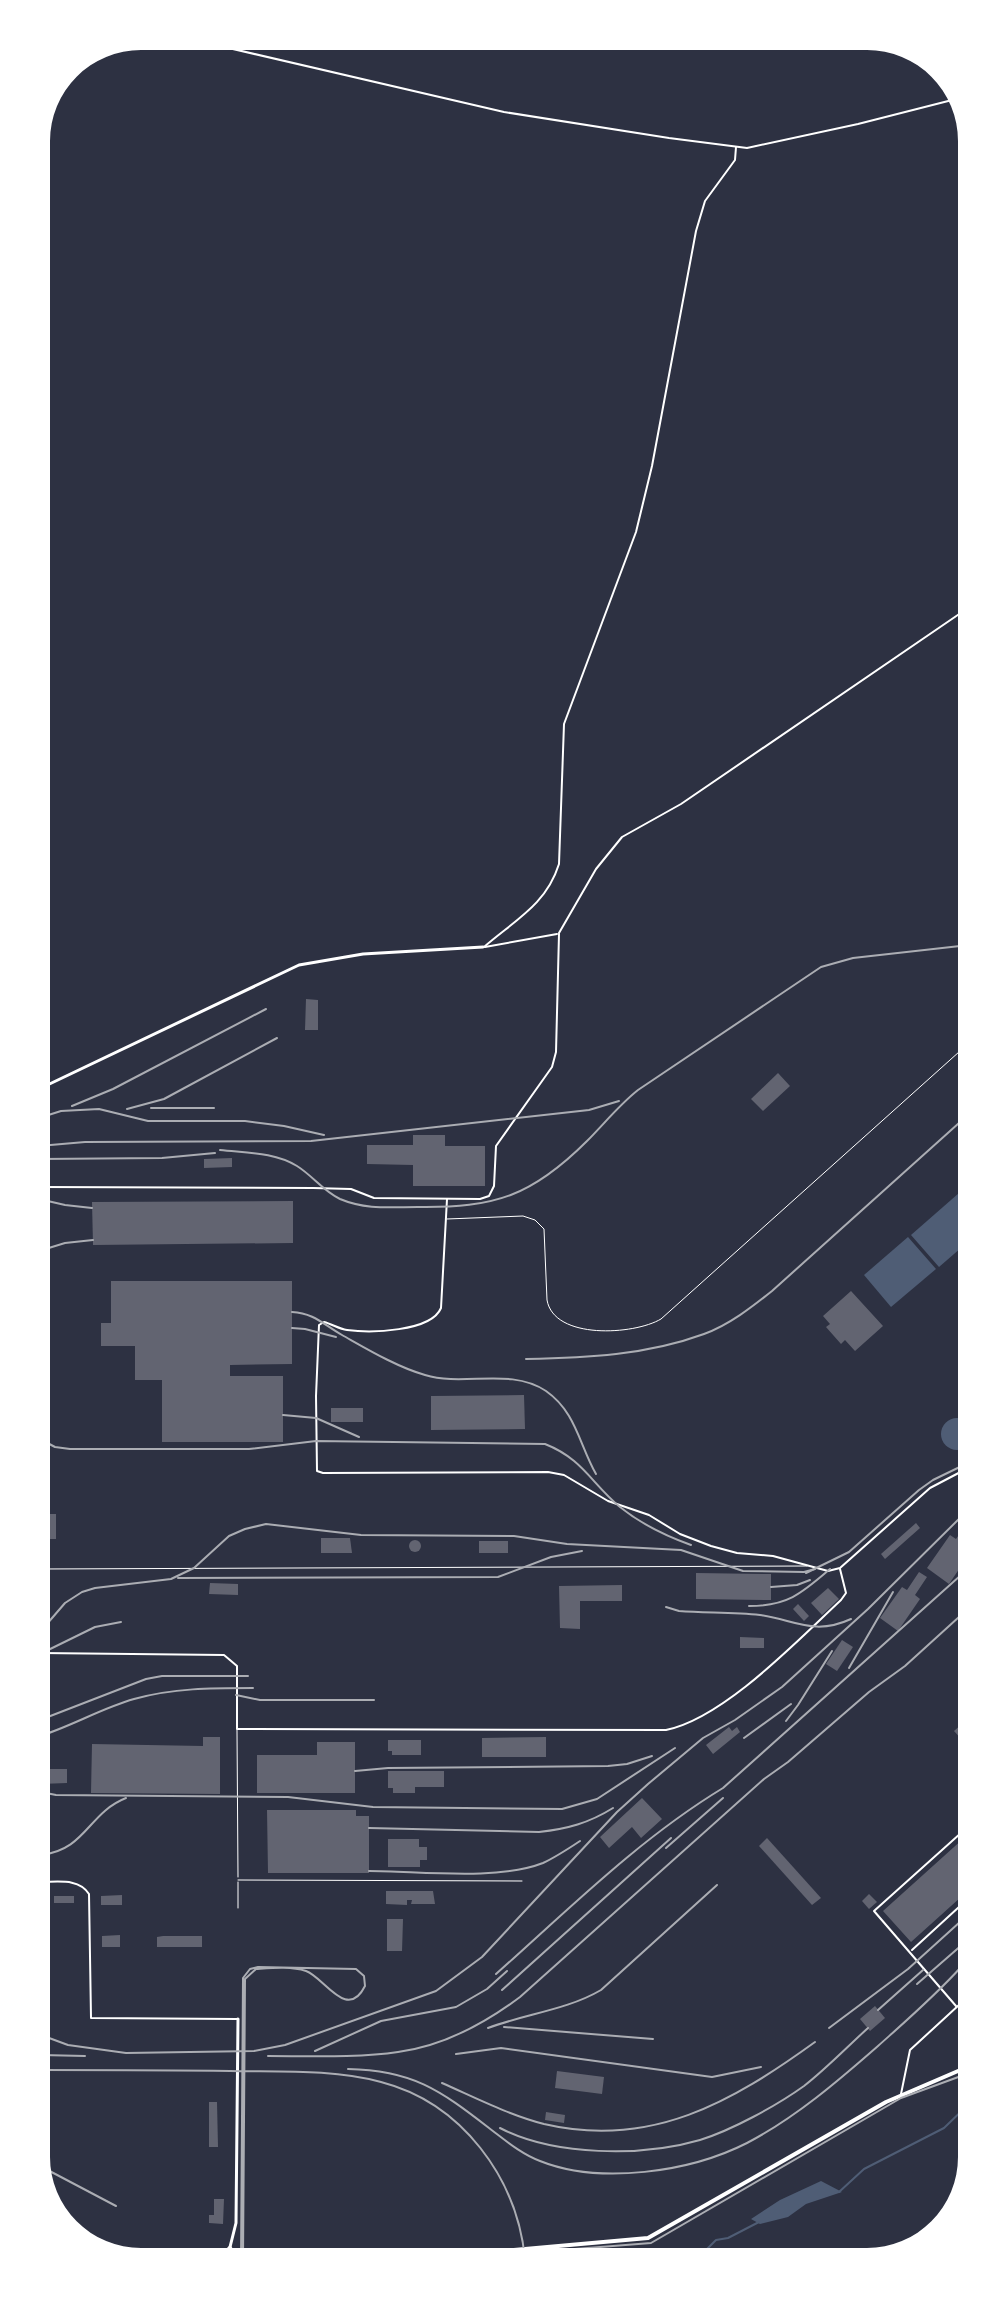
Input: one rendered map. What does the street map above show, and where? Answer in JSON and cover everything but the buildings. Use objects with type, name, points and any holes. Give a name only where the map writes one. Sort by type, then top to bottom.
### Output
[{"type":"main road","points":[[535,2248],[648,2238],[901,2094],[958,2071]]},
{"type":"street","points":[[237,50],[504,112],[736,147],[763,146],[948,101]]},
{"type":"street","points":[[483,947],[539,902],[554,882],[559,864],[564,724],[636,532],[652,466],[696,231],[705,201],[735,160],[736,147]]},
{"type":"street","points":[[50,1187],[313,1188],[351,1189],[374,1198],[480,1199],[489,1196],[494,1186],[496,1146],[552,1067],[558,1039],[559,934],[596,869],[622,837],[681,804],[958,615]]},
{"type":"street","points":[[50,1084],[299,965],[363,954],[503,945],[559,934]]},
{"type":"street","points":[[447,1199],[438,1314],[415,1327],[395,1329],[346,1330],[324,1322],[319,1325],[317,1471],[548,1472],[564,1475],[608,1501],[649,1515],[680,1534],[711,1546],[737,1553],[773,1556],[828,1571],[840,1568],[930,1488],[958,1473]]},
{"type":"street","points":[[50,1653],[224,1655],[237,1666],[237,1729],[666,1730],[683,1726],[712,1711],[776,1660],[841,1600],[846,1593],[840,1568]]},
{"type":"street","points":[[901,2094],[910,2050],[956,2006],[874,1911],[958,1836]]},
{"type":"street","points":[[50,1882],[84,1887],[89,1894],[91,2018],[238,2019],[236,2223],[230,2247]]},
{"type":"street","points":[[911,1951],[958,1908]]},
{"type":"lane","points":[[446,1219],[523,1216],[535,1220],[544,1229],[547,1300],[549,1310],[556,1319],[576,1329],[650,1326],[728,1261],[958,1053]]},
{"type":"lane","points":[[50,1569],[807,1566]]},
{"type":"lane","points":[[237,1729],[238,1908]]},
{"type":"lane","points":[[238,1880],[522,1881]]},
{"type":"water","points":[[958,1194],[958,1251],[939,1267],[911,1235]]},
{"type":"water","points":[[908,1237],[936,1269],[891,1307],[864,1275]]},
{"type":"water","points":[[957,1418],[957,1450],[946,1445],[941,1434],[946,1423]]},
{"type":"water","points":[[821,2181],[842,2192],[806,2204],[788,2217],[760,2224],[751,2219],[780,2200]]},
{"type":"waterway","points":[[839,2192],[864,2169],[944,2128],[958,2114]]},
{"type":"waterway","points":[[708,2248],[716,2240],[728,2238],[759,2222]]},
{"type":"tram line","points":[[241,2248],[243,1978],[250,1969],[258,1967],[356,1969],[364,1976],[365,1986],[351,2000],[343,1999],[313,1975],[300,1969],[256,1969],[245,1979],[243,2248]]},
{"type":"tram line","points":[[588,2248],[651,2243],[901,2098],[958,2077]]},
{"type":"railway","points":[[220,1150],[260,1154],[288,1161],[334,1196],[359,1205],[445,1207],[491,1201],[511,1195],[548,1175],[638,1090],[821,967],[853,958],[958,946]]},
{"type":"railway","points":[[72,1106],[113,1089],[266,1009]]},
{"type":"railway","points":[[127,1109],[164,1099],[277,1038]]},
{"type":"railway","points":[[50,1145],[85,1142],[311,1141],[589,1110],[619,1101]]},
{"type":"railway","points":[[151,1108],[214,1108]]},
{"type":"railway","points":[[50,1114],[99,1109],[148,1121],[245,1121],[324,1135]]},
{"type":"railway","points":[[526,1359],[638,1351],[682,1341],[722,1326],[772,1291],[958,1124]]},
{"type":"railway","points":[[50,1159],[162,1158],[215,1153]]},
{"type":"railway","points":[[50,1202],[92,1208]]},
{"type":"railway","points":[[50,1248],[93,1240]]},
{"type":"railway","points":[[292,1312],[313,1317],[382,1357],[425,1375],[517,1380],[546,1391],[571,1419],[596,1474]]},
{"type":"railway","points":[[292,1328],[336,1337]]},
{"type":"railway","points":[[283,1415],[316,1418],[359,1437]]},
{"type":"railway","points":[[50,1444],[70,1449],[249,1449],[316,1441],[545,1444],[578,1464],[628,1513],[654,1529],[691,1545]]},
{"type":"railway","points":[[806,1573],[849,1552],[919,1490],[958,1468]]},
{"type":"railway","points":[[50,2038],[68,2045],[126,2053],[254,2051],[285,2045],[436,1991],[482,1957],[617,1812],[648,1784],[703,1738],[782,1687],[868,1609],[958,1520]]},
{"type":"railway","points":[[50,1620],[65,1603],[82,1592],[171,1579],[194,1568],[229,1536],[266,1524],[361,1535],[514,1536],[567,1544],[681,1550],[743,1571],[804,1572],[815,1569]]},
{"type":"railway","points":[[178,1578],[498,1577],[551,1557],[582,1551]]},
{"type":"railway","points":[[749,1606],[784,1601],[830,1569]]},
{"type":"railway","points":[[496,1974],[662,1829],[723,1788],[958,1578]]},
{"type":"railway","points":[[771,1587],[797,1585],[810,1580]]},
{"type":"railway","points":[[849,1668],[893,1592]]},
{"type":"railway","points":[[666,1607],[679,1611],[760,1615],[815,1627],[851,1619]]},
{"type":"railway","points":[[268,2056],[350,2056],[415,2049],[447,2039],[492,2016],[520,1997],[764,1779],[905,1666],[958,1618]]},
{"type":"railway","points":[[50,1649],[95,1627],[121,1622]]},
{"type":"railway","points":[[786,1721],[832,1651]]},
{"type":"railway","points":[[50,1716],[146,1679],[162,1676],[248,1676]]},
{"type":"railway","points":[[50,1732],[149,1695],[193,1689],[253,1688]]},
{"type":"railway","points":[[236,1695],[260,1700],[374,1700]]},
{"type":"railway","points":[[744,1738],[791,1704]]},
{"type":"railway","points":[[50,1794],[288,1797],[373,1807],[562,1809],[597,1799],[675,1748]]},
{"type":"railway","points":[[355,1771],[608,1766],[652,1756]]},
{"type":"railway","points":[[50,1853],[78,1839],[103,1813],[126,1798]]},
{"type":"railway","points":[[666,1848],[723,1798]]},
{"type":"railway","points":[[369,1828],[539,1832],[578,1824],[613,1808]]},
{"type":"railway","points":[[502,1990],[671,1838]]},
{"type":"railway","points":[[369,1871],[503,1872],[543,1863],[580,1841]]},
{"type":"railway","points":[[488,2028],[560,2007],[601,1990],[717,1885]]},
{"type":"railway","points":[[829,2028],[908,1969],[958,1924]]},
{"type":"railway","points":[[917,1984],[958,1948]]},
{"type":"railway","points":[[878,2010],[923,1970]]},
{"type":"railway","points":[[348,2069],[390,2073],[424,2085],[455,2103],[526,2155],[540,2161],[590,2172],[645,2172],[672,2168],[747,2143],[799,2111],[878,2046],[958,1970]]},
{"type":"railway","points":[[315,2051],[381,2021],[456,2007],[487,1989],[507,1971]]},
{"type":"railway","points":[[504,2027],[653,2039]]},
{"type":"railway","points":[[500,2128],[546,2144],[598,2151],[652,2149],[700,2140],[740,2124],[793,2094],[868,2028]]},
{"type":"railway","points":[[442,2083],[505,2111],[544,2124],[583,2130],[620,2130],[655,2125],[721,2101],[753,2084],[815,2042]]},
{"type":"railway","points":[[456,2054],[501,2048],[712,2077],[761,2067]]},
{"type":"railway","points":[[50,2055],[85,2056]]},
{"type":"railway","points":[[50,2070],[325,2073],[381,2082],[410,2092],[437,2107],[480,2148],[511,2200],[523,2248]]},
{"type":"railway","points":[[52,2172],[116,2206]]}]
